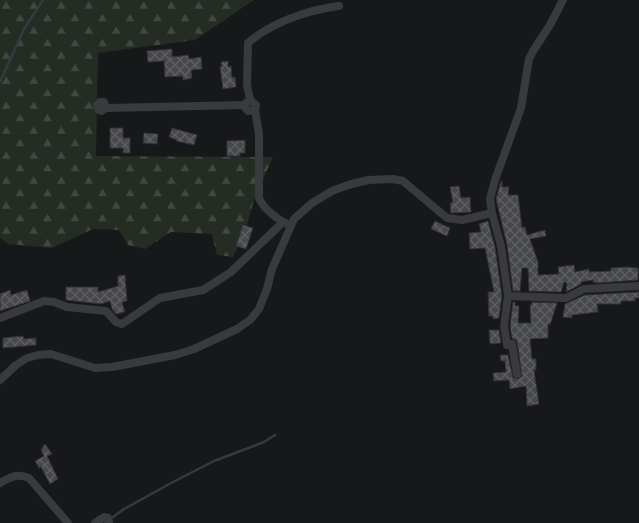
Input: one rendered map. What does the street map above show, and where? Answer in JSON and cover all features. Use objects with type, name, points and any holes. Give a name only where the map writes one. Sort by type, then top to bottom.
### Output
[{"type":"street","points":[[517,374],[512,344],[507,345],[504,326],[508,296],[501,246],[492,213],[491,194],[521,108],[529,59],[563,0]]},
{"type":"street","points":[[286,224],[262,204],[258,194],[259,134],[255,110],[248,111],[248,43],[276,25],[311,11],[339,6]]},
{"type":"street","points":[[106,108],[248,103]]},
{"type":"street","points":[[0,318],[48,300],[66,308],[106,311],[116,322],[122,324],[160,298],[203,290],[211,286],[232,272],[286,224],[318,199],[332,191],[368,180],[393,179],[403,181],[447,218],[462,220],[492,213]]},
{"type":"street","points":[[0,380],[16,365],[27,358],[38,355],[51,354],[95,368],[112,367],[175,355],[223,336],[250,320],[259,309],[286,224]]},
{"type":"street","points":[[508,296],[566,298],[584,290],[639,286]]},
{"type":"street","points":[[0,483],[15,475],[30,478],[68,523]]},
{"type":"street","points":[[95,523],[104,517],[108,518],[109,523]]},
{"type":"green space","points":[[0,0],[254,0],[195,40],[98,53],[96,156],[273,157],[255,197],[244,235],[233,257],[217,255],[212,234],[171,232],[145,249],[128,245],[119,230],[93,229],[52,248],[8,244],[0,238]]},
{"type":"building","points":[[172,49],[172,57],[188,55],[189,59],[201,57],[202,69],[191,70],[192,78],[183,80],[183,76],[165,77],[164,61],[148,62],[147,51]]},
{"type":"building","points":[[228,61],[228,67],[231,66],[232,78],[235,77],[236,87],[223,89],[220,67],[222,67],[221,62]]},
{"type":"building","points":[[110,128],[123,128],[123,138],[130,138],[130,153],[123,153],[123,148],[110,148]]},
{"type":"building","points":[[172,128],[197,135],[194,145],[176,141],[169,137]]},
{"type":"building","points":[[144,133],[158,134],[157,144],[143,143]]},
{"type":"building","points":[[245,140],[245,153],[240,153],[240,156],[227,156],[227,141]]},
{"type":"building","points":[[501,181],[502,187],[509,187],[508,195],[518,195],[522,228],[525,227],[527,235],[545,230],[546,236],[530,239],[538,262],[538,275],[559,274],[558,267],[574,265],[575,272],[589,269],[589,272],[611,271],[611,268],[626,267],[638,268],[638,280],[597,283],[593,282],[593,280],[581,282],[581,284],[566,292],[567,283],[564,282],[561,292],[529,291],[528,268],[522,268],[520,291],[513,291],[507,245],[496,199]]},
{"type":"building","points":[[459,186],[461,198],[470,197],[471,212],[451,213],[450,203],[453,203],[450,187]]},
{"type":"building","points":[[435,221],[450,228],[447,236],[431,229]]},
{"type":"building","points":[[488,221],[495,247],[502,296],[499,318],[493,319],[493,316],[489,316],[488,292],[494,292],[485,248],[470,249],[469,233],[481,232],[479,224]]},
{"type":"building","points":[[243,225],[253,228],[246,249],[236,246]]},
{"type":"building","points":[[125,275],[127,301],[122,302],[125,312],[116,314],[112,309],[110,301],[101,304],[66,300],[66,287],[98,287],[98,292],[118,286],[118,276]]},
{"type":"building","points":[[10,290],[11,295],[27,290],[30,301],[0,311],[0,294]]},
{"type":"building","points":[[639,292],[639,298],[635,298],[635,301],[621,301],[621,304],[597,304],[598,312],[572,315],[572,318],[563,317],[565,304],[585,295]]},
{"type":"building","points":[[513,302],[515,302],[515,306],[519,306],[518,323],[531,323],[530,305],[532,302],[557,303],[550,325],[548,324],[548,338],[530,339],[532,359],[536,359],[536,370],[534,370],[539,404],[527,406],[526,386],[510,389],[509,380],[494,381],[493,373],[506,372],[505,361],[501,361],[500,355],[508,355],[513,378],[518,379],[522,376],[517,341],[512,338],[510,326]]},
{"type":"building","points":[[489,330],[499,330],[501,343],[490,344]]},
{"type":"building","points":[[23,336],[24,339],[36,338],[36,345],[3,348],[3,338]]},
{"type":"building","points":[[45,444],[52,454],[47,456],[58,479],[50,484],[41,467],[39,468],[35,461],[44,456],[41,450]]},
{"type":"waterway","points":[[0,82],[24,29],[43,0]]},
{"type":"waterway","points":[[105,523],[124,509],[173,482],[214,461],[264,442],[275,435]]}]
